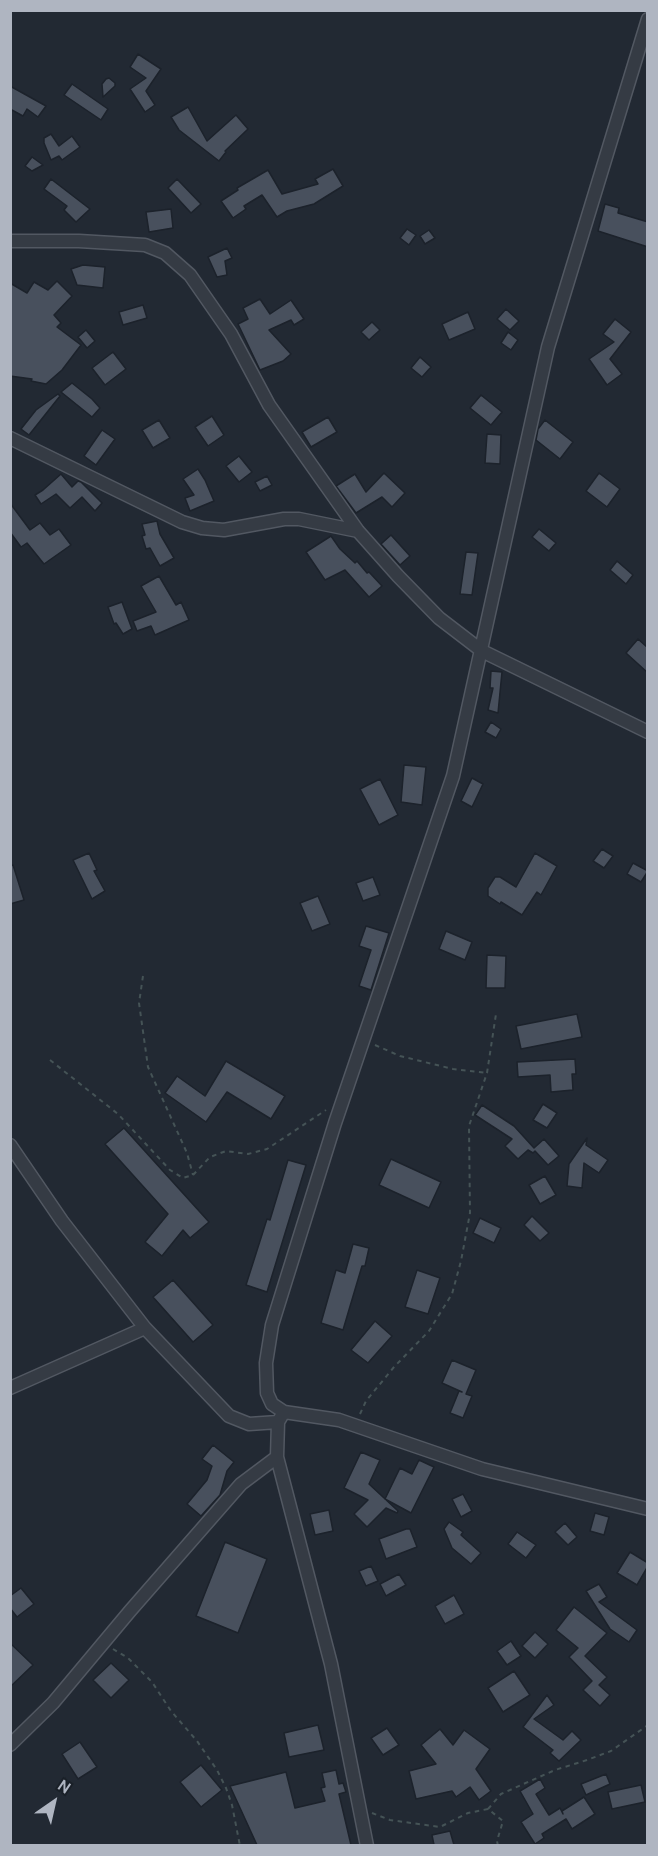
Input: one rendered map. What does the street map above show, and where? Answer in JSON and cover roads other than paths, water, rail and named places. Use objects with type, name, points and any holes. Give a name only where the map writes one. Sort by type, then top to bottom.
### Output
[{"type":"street","points":[[367,1845],[324,1632],[277,1457],[281,1417],[267,1393],[266,1363],[272,1325],[342,1102],[453,776],[548,347],[648,19]]},
{"type":"street","points":[[10,241],[79,241],[145,245],[165,253],[190,274],[231,334],[269,405],[358,531],[439,618],[482,651],[648,732]]},
{"type":"street","points":[[10,438],[182,522],[202,528],[224,530],[284,519],[299,519],[358,531]]},
{"type":"street","points":[[10,1145],[62,1221],[145,1328],[229,1416],[249,1424],[281,1417],[339,1420],[482,1469],[648,1509]]},
{"type":"street","points":[[10,1388],[145,1328]]},
{"type":"street","points":[[10,1744],[53,1703],[241,1484],[277,1457]]}]
